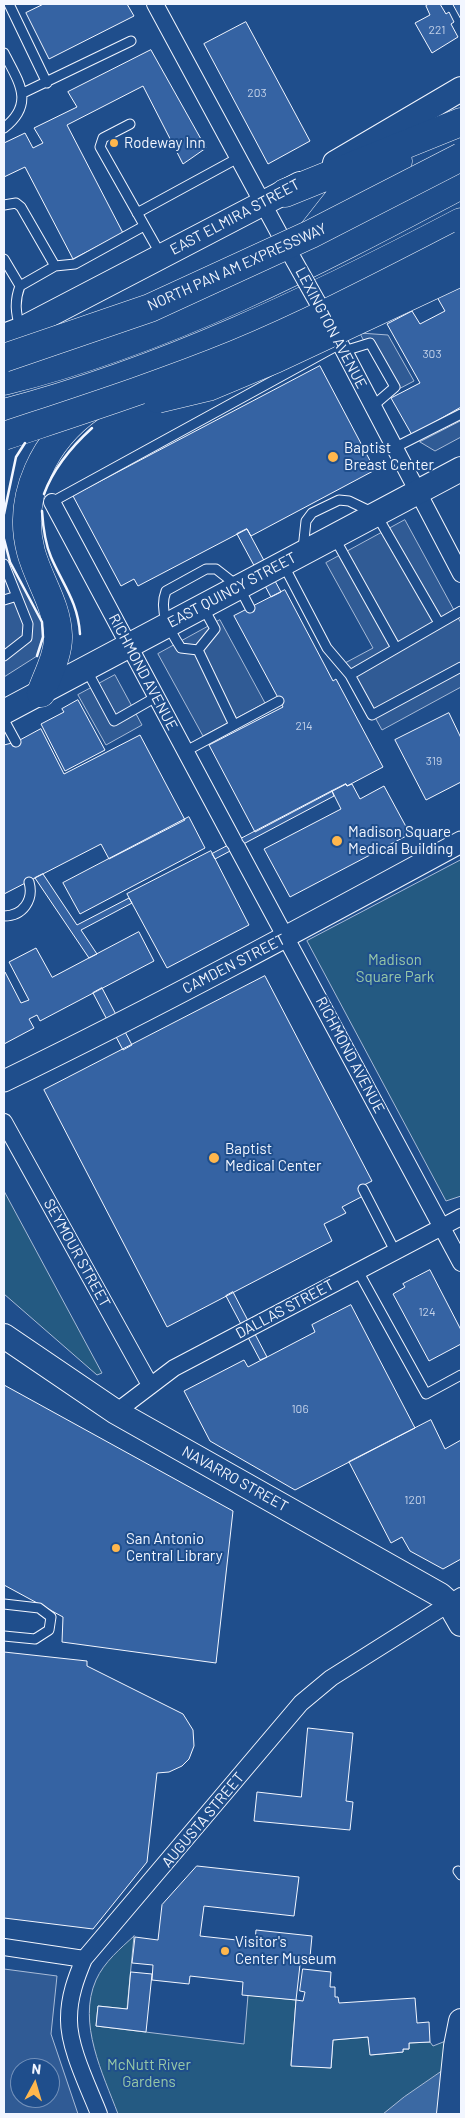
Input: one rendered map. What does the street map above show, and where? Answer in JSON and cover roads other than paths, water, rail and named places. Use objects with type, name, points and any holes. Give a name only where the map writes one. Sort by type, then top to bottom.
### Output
[{"type":"highway","points":[[273,198],[461,122]]},
{"type":"highway","points":[[311,234],[340,198],[461,122]]},
{"type":"highway","name":"NORTH PAN AM EXPRESSWAY","points":[[4,358],[150,308],[311,234],[461,157]]},
{"type":"highway","name":"NORTH PAN AM EXPRESSWAY","points":[[4,381],[58,368],[160,332],[240,299],[461,185]]},
{"type":"highway","points":[[4,414],[112,382],[183,354],[354,278],[461,222]]},
{"type":"highway","points":[[4,437],[129,394],[235,354],[350,302],[461,245]]},
{"type":"highway","points":[[4,437],[208,387],[283,355],[461,272]]},
{"type":"highway","points":[[41,693],[58,638],[55,612],[31,552],[29,509],[33,481],[45,453],[60,433],[85,411],[116,389],[183,354]]},
{"type":"main road","name":"EAST ELMIRA STREET","points":[[12,333],[273,198],[461,90]]},
{"type":"main road","name":"EAST QUINCY STREET","points":[[4,712],[461,469]]},
{"type":"main road","name":"NAVARRO STREET","points":[[4,1336],[116,1412],[440,1595],[455,1599],[461,1624]]},
{"type":"main road","points":[[449,2114],[461,2022]]},
{"type":"street","name":"LEXINGTON AVENUE","points":[[155,4],[238,158],[273,198],[287,248],[339,342],[461,574]]},
{"type":"street","name":"RICHMOND AVENUE","points":[[52,502],[461,1263]]},
{"type":"street","name":"CAMDEN STREET","points":[[4,1081],[67,1051],[286,937],[461,842]]},
{"type":"street","name":"SEYMOUR STREET","points":[[4,1122],[150,1385]]},
{"type":"street","name":"DALLAS STREET","points":[[116,1412],[174,1368],[461,1217]]},
{"type":"street","name":"AUGUSTA STREET","points":[[99,2114],[76,2052],[69,2020],[74,1983],[84,1959],[301,1703],[331,1678],[455,1599]]},
{"type":"street","points":[[4,1947],[84,1959]]},
{"type":"lane","points":[[9,4],[47,83]]},
{"type":"lane","points":[[23,93],[131,41]]},
{"type":"lane","points":[[4,53],[23,93],[22,103],[17,114],[4,128]]},
{"type":"lane","points":[[130,124],[103,138],[100,147],[161,256]]},
{"type":"lane","points":[[137,213],[238,158]]},
{"type":"lane","points":[[4,205],[16,203],[21,207],[55,266]]},
{"type":"lane","points":[[12,333],[16,297],[20,286],[55,266],[75,264],[144,226]]},
{"type":"lane","points":[[4,259],[20,286]]},
{"type":"lane","points":[[52,502],[339,342],[370,343],[395,386],[373,406]]},
{"type":"lane","points":[[394,448],[461,414]]},
{"type":"lane","points":[[439,624],[376,514],[349,501],[339,500],[312,513],[306,521],[293,558],[327,648],[350,675],[372,715],[461,667]]},
{"type":"lane","points":[[334,536],[396,648]]},
{"type":"lane","points":[[4,564],[28,624],[26,638],[4,656]]},
{"type":"lane","points":[[198,650],[181,648],[166,626],[164,597],[166,591],[206,569],[216,569],[239,587],[250,608]]},
{"type":"lane","points":[[4,600],[17,596]]},
{"type":"lane","points":[[198,650],[215,629],[202,606]]},
{"type":"lane","points":[[350,675],[461,611]]},
{"type":"lane","points":[[198,650],[234,725]]},
{"type":"lane","points":[[86,669],[114,721],[156,696]]},
{"type":"lane","points":[[186,751],[279,701]]},
{"type":"lane","points":[[4,720],[16,742]]},
{"type":"lane","points":[[4,916],[14,915],[25,907],[30,895],[29,882]]},
{"type":"lane","points":[[363,1189],[395,1252]]},
{"type":"lane","points":[[358,1271],[426,1394],[461,1375]]},
{"type":"lane","points":[[4,1604],[39,1608],[51,1617],[49,1630],[34,1639],[4,1636]]},
{"type":"place","name":"Rodeway Inn","points":[[114,143]]},
{"type":"place","name":"Baptist Breast Center","points":[[333,457]]},
{"type":"place","name":"Madison Square Medical Building","points":[[337,841]]},
{"type":"place","name":"Baptist Medical Center","points":[[214,1158]]},
{"type":"place","name":"San Antonio Central Library","points":[[116,1548]]},
{"type":"place","name":"Visitor's Center Museum","points":[[225,1951]]},
{"type":"park label","name":"Madison Square Park","points":[[395,968]]},
{"type":"park label","name":"McNutt River Gardens","points":[[149,2074]]}]
